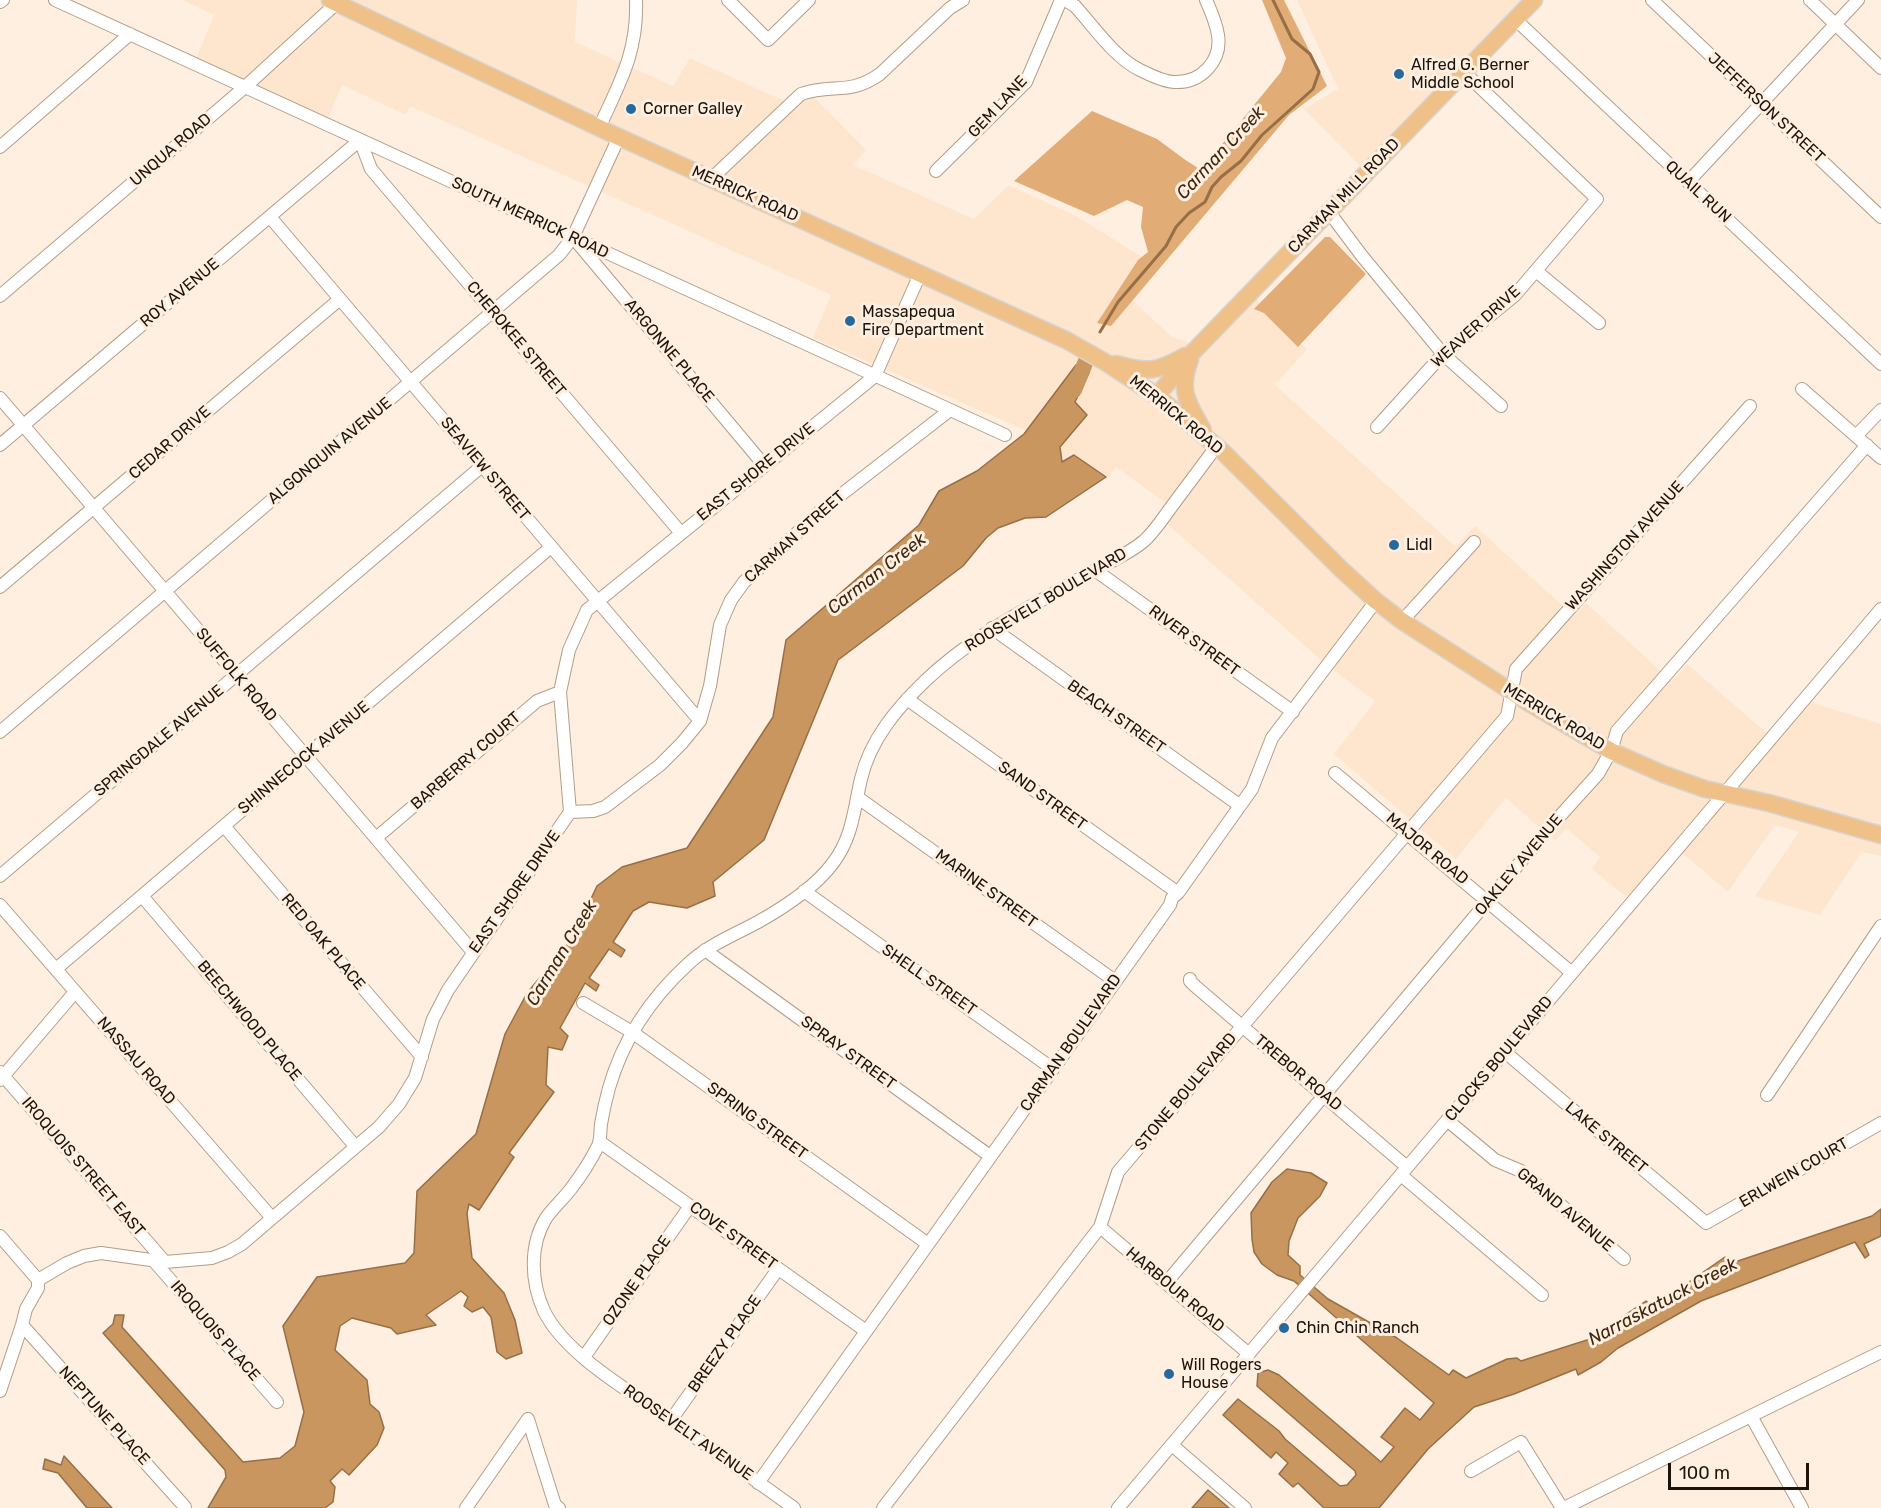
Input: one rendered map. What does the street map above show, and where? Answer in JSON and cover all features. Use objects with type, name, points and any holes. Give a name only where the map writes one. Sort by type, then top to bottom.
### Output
[{"type":"main road","name":"CARMAN MILL ROAD","points":[[1157,396],[1194,351],[1534,0]]},
{"type":"main road","name":"MERRICK ROAD","points":[[336,1],[599,128],[1066,340],[1106,362],[1157,396],[1212,443],[1343,572],[1402,621],[1512,692],[1611,751],[1663,774],[1705,789],[1769,803],[1881,834]]},
{"type":"main road","points":[[1106,362],[1150,371],[1166,367],[1194,351]]},
{"type":"main road","points":[[1194,351],[1185,374],[1183,387],[1189,405],[1212,443]]},
{"type":"street","name":"SOUTH MERRICK ROAD","points":[[55,0],[1005,435]]},
{"type":"street","points":[[599,128],[633,49],[637,22],[636,0]]},
{"type":"street","points":[[728,0],[768,40],[809,0]]},
{"type":"street","points":[[711,179],[801,93],[815,89],[848,89],[867,83],[880,74],[950,8],[963,0]]},
{"type":"street","points":[[1063,0],[1075,6],[1123,59],[1141,70],[1173,83],[1197,78],[1215,59],[1219,42],[1218,34],[1206,0]]},
{"type":"street","name":"GEM LANE","points":[[936,171],[1026,82],[1063,0]]},
{"type":"street","name":"JEFFERSON STREET","points":[[1652,0],[1881,217]]},
{"type":"street","points":[[1810,0],[1881,68]]},
{"type":"street","points":[[1688,182],[1858,0]]},
{"type":"street","name":"UNQUA ROAD","points":[[0,296],[245,87],[336,1]]},
{"type":"street","name":"QUAIL RUN","points":[[1515,19],[1881,364]]},
{"type":"street","points":[[0,147],[130,34]]},
{"type":"street","name":"WEAVER DRIVE","points":[[1377,427],[1443,354],[1515,294],[1597,198],[1464,72]]},
{"type":"street","name":"ALGONQUIN AVENUE","points":[[0,732],[559,255],[573,237],[619,137]]},
{"type":"street","name":"ROY AVENUE","points":[[0,445],[360,140]]},
{"type":"street","name":"CHEROKEE STREET","points":[[360,140],[371,169],[681,533]]},
{"type":"street","points":[[1329,212],[1443,354],[1501,406]]},
{"type":"street","name":"SEAVIEW STREET","points":[[270,217],[699,721]]},
{"type":"street","name":"ARGONNE PLACE","points":[[573,237],[765,465]]},
{"type":"street","points":[[1536,271],[1599,323]]},
{"type":"street","name":"EAST SHORE DRIVE","points":[[38,1280],[84,1256],[101,1254],[159,1261],[212,1258],[228,1252],[242,1244],[379,1127],[399,1104],[415,1078],[438,1009],[473,952],[570,812],[560,692],[569,650],[587,610],[875,376],[920,274]]},
{"type":"street","name":"CEDAR DRIVE","points":[[0,587],[340,298]]},
{"type":"street","points":[[1802,389],[1881,458]]},
{"type":"street","name":"SUFFOLK ROAD","points":[[0,398],[473,952]]},
{"type":"street","name":"WASHINGTON AVENUE","points":[[1512,692],[1516,669],[1750,406]]},
{"type":"street","name":"CARMAN STREET","points":[[570,812],[593,811],[605,807],[660,765],[682,743],[699,721],[710,686],[720,626],[731,600],[744,582],[824,508],[950,410]]},
{"type":"street","points":[[1856,436],[1881,410]]},
{"type":"street","name":"ROOSEVELT BOULEVARD","points":[[584,1357],[560,1336],[543,1308],[534,1282],[534,1250],[538,1234],[546,1218],[573,1186],[600,1142],[600,1129],[610,1086],[622,1052],[648,1008],[661,990],[705,950],[760,921],[804,891],[832,864],[844,845],[854,820],[857,797],[868,757],[893,715],[907,699],[941,666],[992,628],[1120,558],[1145,540],[1212,443]]},
{"type":"street","name":"OAKLEY AVENUE","points":[[1166,1283],[1550,827],[1598,774],[1611,751],[1617,731],[1867,445]]},
{"type":"street","name":"SPRINGDALE AVENUE","points":[[0,876],[482,466]]},
{"type":"street","points":[[1402,621],[1474,542]]},
{"type":"street","name":"SHINNECOCK AVENUE","points":[[56,969],[551,547]]},
{"type":"street","name":"RIVER STREET","points":[[1095,570],[1293,712]]},
{"type":"street","name":"CARMAN BOULEVARD","points":[[759,1483],[1170,904],[1172,898],[1178,893],[1252,789],[1272,738],[1376,600]]},
{"type":"street","name":"CLOCKS BOULEVARD","points":[[1118,1508],[1881,609]]},
{"type":"street","name":"BEACH STREET","points":[[992,628],[1239,805]]},
{"type":"street","name":"BARBERRY COURT","points":[[376,838],[537,700],[560,692]]},
{"type":"street","name":"STONE BOULEVARD","points":[[883,1508],[1100,1227],[1118,1172],[1507,716],[1512,692]]},
{"type":"street","name":"SAND STREET","points":[[907,699],[1178,893]]},
{"type":"street","name":"MAJOR ROAD","points":[[1335,773],[1572,973]]},
{"type":"street","name":"MARINE STREET","points":[[857,797],[1115,981]]},
{"type":"street","name":"RED OAK PLACE","points":[[224,826],[422,1057]]},
{"type":"street","name":"SHELL STREET","points":[[804,891],[1053,1068]]},
{"type":"street","name":"BEECHWOOD PLACE","points":[[142,896],[355,1146]]},
{"type":"street","name":"NASSAU ROAD","points":[[0,905],[272,1218]]},
{"type":"street","points":[[1767,1095],[1881,926]]},
{"type":"street","name":"SPRAY STREET","points":[[705,950],[990,1156]]},
{"type":"street","name":"TREBOR ROAD","points":[[1190,978],[1195,986],[1324,1096],[1542,1294]]},
{"type":"street","points":[[1,1076],[75,992]]},
{"type":"street","name":"SPRING STREET","points":[[583,1002],[632,1032],[928,1244]]},
{"type":"street","name":"LAKE STREET","points":[[1505,1052],[1706,1223]]},
{"type":"street","name":"IROQUOIS STREET EAST","points":[[1,1076],[159,1261]]},
{"type":"street","name":"GRAND AVENUE","points":[[1447,1120],[1495,1160],[1521,1171],[1624,1259]]},
{"type":"street","name":"ERLWEIN COURT","points":[[1706,1223],[1881,1123]]},
{"type":"street","name":"COVE STREET","points":[[600,1142],[866,1331]]},
{"type":"street","name":"OZONE PLACE","points":[[584,1357],[690,1206]]},
{"type":"street","name":"HARBOUR ROAD","points":[[1100,1227],[1249,1354]]},
{"type":"street","points":[[0,1236],[38,1280],[38,1288],[26,1308],[0,1391]]},
{"type":"street","name":"IROQUOIS PLACE","points":[[159,1261],[277,1402]]},
{"type":"street","name":"BREEZY PLACE","points":[[671,1420],[778,1269]]},
{"type":"street","name":"NEPTUNE PLACE","points":[[22,1325],[185,1507]]},
{"type":"street","points":[[1471,1471],[1521,1442],[1563,1508],[1881,1353]]},
{"type":"street","name":"ROOSEVELT AVENUE","points":[[584,1357],[794,1508]]},
{"type":"street","points":[[1751,1416],[1802,1508]]},
{"type":"street","points":[[466,1508],[528,1419],[555,1505],[559,1508]]},
{"type":"street","points":[[1172,1445],[1245,1508]]},
{"type":"shaded area","points":[[183,0],[577,0],[575,42],[673,86],[690,58],[782,100],[792,111],[810,93],[866,150],[853,165],[974,219],[1009,185],[1078,217],[1155,265],[1127,295],[1172,337],[1186,341],[1201,354],[1254,297],[1307,349],[1275,385],[1456,547],[1475,526],[1574,616],[1586,603],[1672,681],[1687,664],[1774,739],[1807,701],[1881,724],[1881,856],[1862,852],[1820,915],[1755,896],[1799,832],[1775,825],[1728,892],[1681,852],[1637,906],[1592,869],[1600,857],[1566,828],[1555,841],[1506,798],[1456,859],[1334,754],[1375,701],[1329,667],[1165,522],[1175,510],[1116,467],[1107,479],[1062,463],[1060,448],[1087,415],[1075,402],[1088,373],[1076,365],[1027,431],[813,338],[831,295],[410,106],[406,115],[342,85],[327,121],[195,61],[214,15]]},
{"type":"shaded area","points":[[1262,0],[1284,0],[1327,86],[1289,115],[1111,326],[1097,323],[1138,260],[1148,252],[1141,227],[1143,207],[1127,200],[1094,216],[1014,181],[1092,111],[1157,139],[1201,170],[1281,72],[1286,58]]},
{"type":"shaded area","name":"Alfred G. Berner Middle School","points":[[1297,0],[1541,0],[1370,176],[1304,109],[1338,89]]},
{"type":"shaded area","points":[[1325,237],[1330,237],[1366,274],[1298,347],[1264,313],[1254,309]]},
{"type":"water","points":[[1076,365],[1089,373],[1075,402],[1087,415],[1060,447],[1062,462],[1074,455],[1106,477],[1046,517],[1025,518],[998,528],[986,538],[963,566],[838,660],[764,840],[713,882],[715,896],[687,908],[649,902],[633,911],[613,942],[625,950],[621,957],[609,949],[589,978],[599,985],[596,991],[585,983],[560,1028],[568,1036],[562,1050],[548,1047],[546,1085],[554,1092],[509,1153],[514,1157],[479,1210],[469,1204],[467,1213],[472,1258],[504,1293],[515,1320],[522,1353],[506,1359],[497,1352],[491,1317],[483,1307],[472,1312],[464,1306],[468,1297],[461,1291],[426,1315],[436,1325],[397,1334],[391,1328],[352,1318],[340,1326],[335,1350],[367,1380],[370,1404],[379,1412],[384,1428],[377,1445],[349,1475],[342,1469],[330,1481],[335,1487],[333,1502],[325,1508],[208,1508],[226,1477],[225,1470],[103,1333],[113,1324],[115,1315],[124,1315],[122,1327],[243,1462],[280,1458],[295,1446],[304,1412],[283,1326],[317,1277],[405,1263],[414,1253],[417,1191],[476,1134],[505,1034],[527,993],[572,939],[597,886],[622,867],[687,848],[773,717],[786,640],[919,525],[939,491],[977,471],[1024,434]]},
{"type":"water","name":"Narraskatuck Creek","points":[[1287,1169],[1311,1173],[1327,1183],[1320,1196],[1298,1218],[1289,1241],[1288,1255],[1300,1266],[1300,1275],[1328,1299],[1397,1338],[1449,1375],[1453,1370],[1466,1378],[1507,1359],[1517,1358],[1521,1361],[1606,1334],[1604,1329],[1646,1301],[1653,1307],[1725,1257],[1732,1263],[1872,1216],[1881,1209],[1881,1236],[1864,1244],[1869,1255],[1865,1258],[1855,1242],[1701,1301],[1618,1348],[1601,1362],[1578,1375],[1576,1369],[1474,1407],[1428,1449],[1379,1508],[1324,1508],[1298,1483],[1293,1487],[1279,1474],[1288,1463],[1276,1452],[1271,1458],[1223,1415],[1238,1399],[1279,1431],[1285,1439],[1340,1486],[1347,1485],[1356,1475],[1355,1471],[1257,1386],[1258,1373],[1268,1370],[1279,1375],[1381,1462],[1394,1447],[1381,1437],[1405,1408],[1420,1420],[1434,1403],[1294,1281],[1277,1275],[1262,1264],[1254,1252],[1251,1213],[1272,1182]]},
{"type":"water","points":[[64,1456],[112,1508],[87,1508],[58,1473],[43,1469],[45,1459],[61,1465]]},
{"type":"water","points":[[1208,1490],[1229,1508],[1192,1508]]},
{"type":"waterway","name":"Carman Creek","points":[[1100,332],[1118,302],[1166,246],[1176,227],[1189,213],[1205,202],[1212,187],[1241,161],[1262,135],[1313,89],[1319,72],[1310,54],[1292,39],[1273,0]]},
{"type":"waterway","name":"Carman Creek","points":[[1074,390],[1086,361]]},
{"type":"place","name":"Alfred G. Berner Middle School","points":[[1399,74]]},
{"type":"place","name":"Corner Galley","points":[[631,109]]},
{"type":"place","name":"Massapequa Fire Department","points":[[850,321]]},
{"type":"place","name":"Lidl","points":[[1394,545]]},
{"type":"place","name":"Chin Chin Ranch","points":[[1284,1328]]},
{"type":"place","name":"Will Rogers House","points":[[1169,1374]]}]
